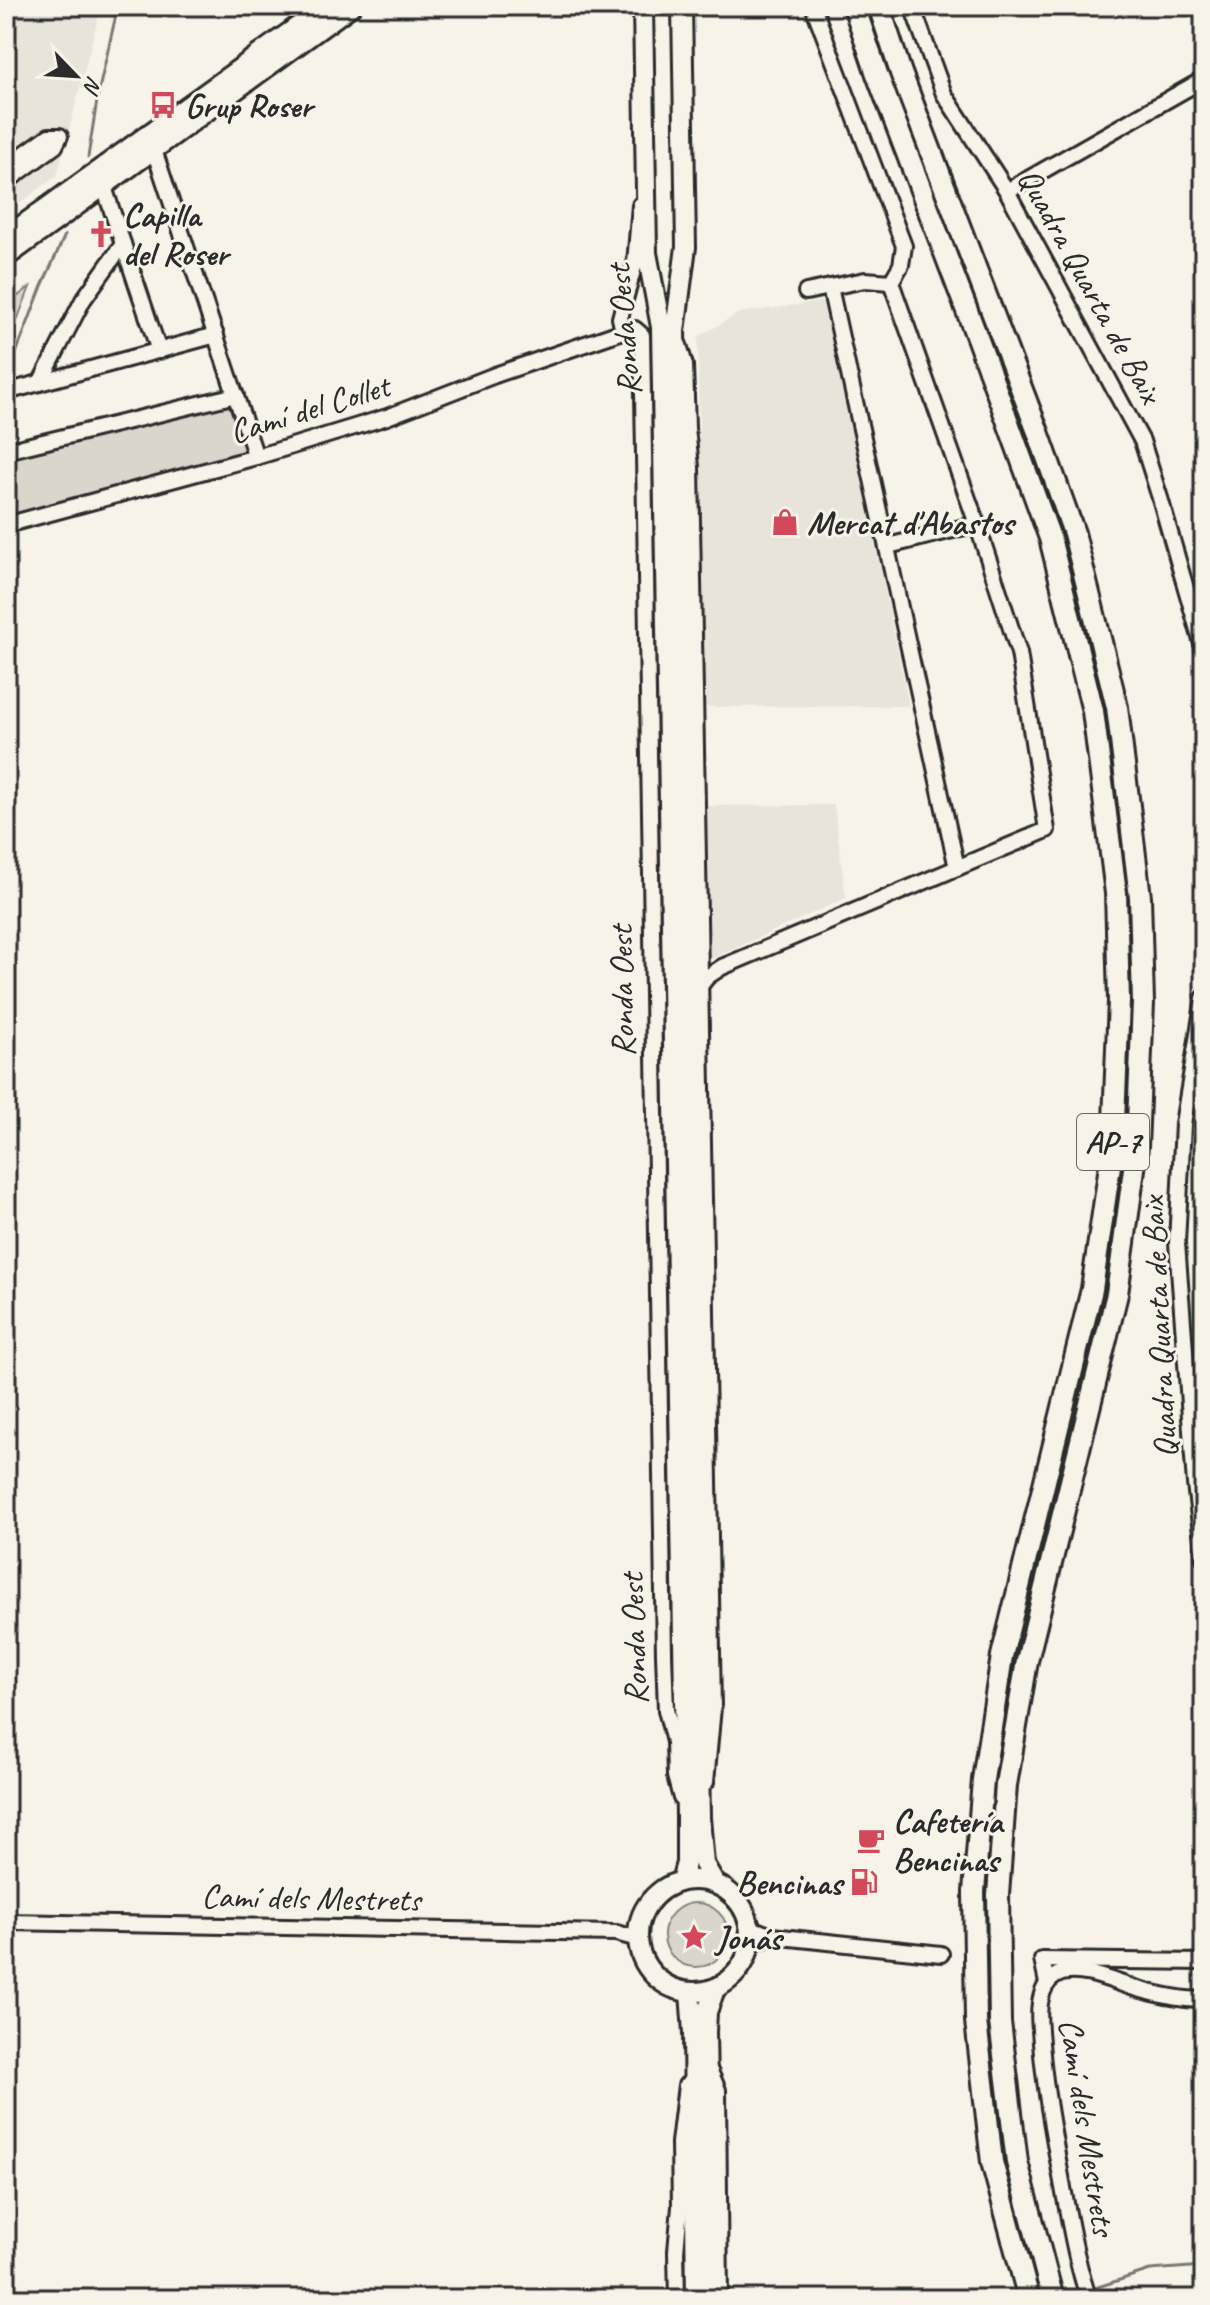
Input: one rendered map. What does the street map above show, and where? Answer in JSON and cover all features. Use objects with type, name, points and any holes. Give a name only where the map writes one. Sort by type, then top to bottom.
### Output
[{"type":"highway","name":"AP-7","points":[[854,6],[1050,538],[1093,711],[1116,893],[1119,1001],[1113,1145],[1092,1289],[1002,1656],[983,1780],[974,1892],[976,2021],[992,2162],[1029,2299]]},
{"type":"highway","name":"AP-7","points":[[879,6],[901,73],[1074,533],[1117,707],[1140,897],[1143,1003],[1137,1147],[1117,1294],[1027,1661],[1006,1785],[998,1895],[1000,2022],[1017,2162],[1053,2299]]},
{"type":"main road","points":[[6,237],[326,6]]},
{"type":"main road","points":[[6,257],[351,6]]},
{"type":"main road","name":"Ronda Oest","points":[[643,6],[647,253],[661,327],[693,1817],[704,1864],[715,1883]]},
{"type":"main road","name":"Ronda Oest","points":[[681,1881],[693,1817],[675,331],[686,247],[682,6]]},
{"type":"main road","points":[[698,1879],[715,1883],[741,1903],[751,1936],[740,1970],[715,1989],[690,1993],[669,1987],[655,1977],[644,1962],[639,1932],[649,1903],[666,1887],[681,1881],[698,1879]]},
{"type":"main road","points":[[696,2299],[699,2062],[707,2012],[715,1989]]},
{"type":"main road","points":[[690,1993],[699,2062],[711,2299]]},
{"type":"street","points":[[813,6],[904,246],[901,265],[891,282]]},
{"type":"street","name":"Quadra Quarta de Baix","points":[[912,6],[944,94],[1007,191],[1142,441],[1204,651]]},
{"type":"street","points":[[1007,191],[1204,79]]},
{"type":"street","points":[[6,167],[49,136],[60,136],[55,146],[6,182]]},
{"type":"street","points":[[154,150],[256,457]]},
{"type":"street","name":"Ronda Oest","points":[[646,181],[638,215],[635,263],[620,318],[623,331],[635,329],[642,335],[666,1710],[674,1742],[675,1776],[693,1817]]},
{"type":"street","points":[[104,187],[159,351]]},
{"type":"street","points":[[47,381],[53,360],[83,300],[123,244]]},
{"type":"street","points":[[806,292],[865,280],[891,282]]},
{"type":"street","points":[[700,986],[722,967],[1047,830],[1019,653],[891,282]]},
{"type":"street","points":[[830,287],[957,868]]},
{"type":"street","name":"Camí del Collet","points":[[6,525],[256,457],[387,417],[495,375],[623,331]]},
{"type":"street","name":"Ronda Oest","points":[[675,331],[685,365],[691,467],[713,1707],[708,1775],[693,1817]]},
{"type":"street","points":[[7,391],[216,335]]},
{"type":"street","points":[[6,451],[236,395]]},
{"type":"street","points":[[888,546],[977,524]]},
{"type":"street","points":[[700,951],[722,967]]},
{"type":"street","name":"Quadra Quarta de Baix","points":[[1204,998],[1183,1124],[1177,1243],[1195,1484],[1204,1558]]},
{"type":"street","name":"Camí dels Mestrets","points":[[6,1922],[639,1932]]},
{"type":"street","points":[[751,1936],[941,1954]]},
{"type":"street","points":[[1047,1983],[1042,1960],[1204,1962]]},
{"type":"street","name":"Camí dels Mestrets","points":[[1089,2299],[1073,2237],[1043,2073],[1041,1995],[1047,1983],[1061,1973],[1107,1978],[1140,1990],[1204,2000]]},
{"type":"street","points":[[677,2299],[679,2143],[686,2088],[699,2062],[718,2090],[720,2299]]},
{"type":"shaded area","points":[[6,6],[101,6],[57,176],[6,213]]},
{"type":"shaded area","points":[[30,287],[6,349],[6,305]]},
{"type":"shaded area","name":"Mercat d'Abastos","points":[[825,301],[909,706],[701,707],[698,337],[739,313]]},
{"type":"shaded area","points":[[231,401],[247,453],[6,519],[6,458]]},
{"type":"shaded area","points":[[834,805],[846,898],[704,962],[691,806]]},
{"type":"shaded area","points":[[690,1903],[702,1903],[719,1912],[726,1923],[726,1947],[719,1958],[702,1967],[690,1967],[678,1962],[669,1953],[664,1941],[664,1929],[669,1917],[678,1908]]},
{"type":"waterway","points":[[88,157],[98,94],[118,6]]},
{"type":"waterway","points":[[6,379],[65,235]]},
{"type":"waterway","points":[[1095,2288],[1150,2270],[1204,2266]]},
{"type":"place","name":"Grup Roser","points":[[163,105]]},
{"type":"place","name":"Capilla del Roser","points":[[101,234]]},
{"type":"place","name":"Mercat d'Abastos","points":[[785,522]]},
{"type":"place","name":"Cafetería Bencinas","points":[[871,1840]]},
{"type":"place","name":"Bencinas","points":[[864,1882]]},
{"type":"place","name":"Jonás","points":[[694,1937]]}]
